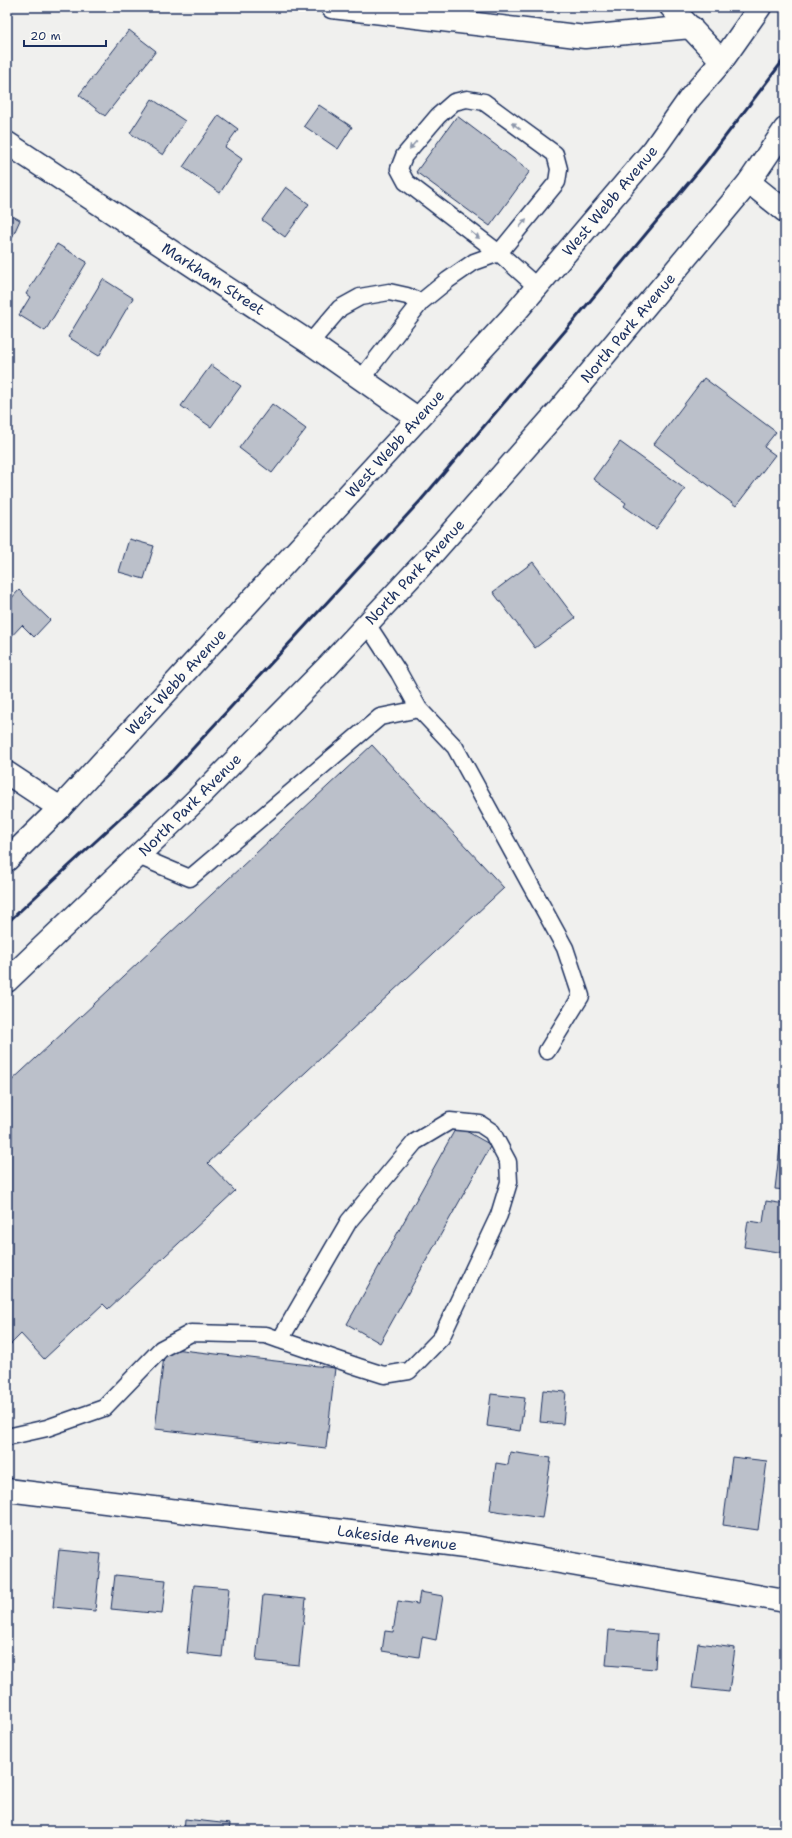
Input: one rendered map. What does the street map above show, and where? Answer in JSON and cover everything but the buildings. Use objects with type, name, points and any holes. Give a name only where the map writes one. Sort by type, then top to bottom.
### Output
[{"type":"main road","points":[[332,7],[585,37],[690,27]]},
{"type":"main road","points":[[671,7],[722,61]]},
{"type":"main road","name":"West Webb Avenue","points":[[7,860],[60,808],[509,320],[654,149],[690,98],[722,61],[760,7]]},
{"type":"main road","name":"North Park Avenue","points":[[7,981],[138,856],[221,774],[367,624],[434,552],[559,410],[749,182],[785,129]]},
{"type":"main road","name":"Markham Street","points":[[7,142],[310,343],[418,418]]},
{"type":"main road","points":[[749,182],[785,211]]},
{"type":"main road","points":[[7,773],[60,808]]},
{"type":"main road","name":"Lakeside Avenue","points":[[7,1490],[474,1548],[785,1600]]},
{"type":"lane","points":[[362,379],[421,302],[448,280],[474,262],[499,254],[557,182],[560,168],[555,154],[484,102],[467,98],[454,102],[438,116],[404,156],[399,170],[406,182],[499,254],[538,287]]},
{"type":"lane","points":[[310,343],[340,308],[360,297],[389,292],[407,296],[421,302]]},
{"type":"lane","points":[[367,624],[399,673],[419,708],[455,748],[565,948],[581,996],[547,1051]]},
{"type":"lane","points":[[138,856],[190,878],[380,717],[419,708]]},
{"type":"lane","points":[[7,1437],[47,1428],[104,1408],[161,1349],[191,1333],[266,1335],[280,1340],[384,1374],[409,1371],[441,1338],[499,1215],[508,1182],[508,1162],[492,1132],[480,1124],[450,1121],[415,1142],[349,1221],[280,1340]]},
{"type":"railway","points":[[7,923],[173,770],[421,500],[571,324],[705,163],[785,58]]}]
